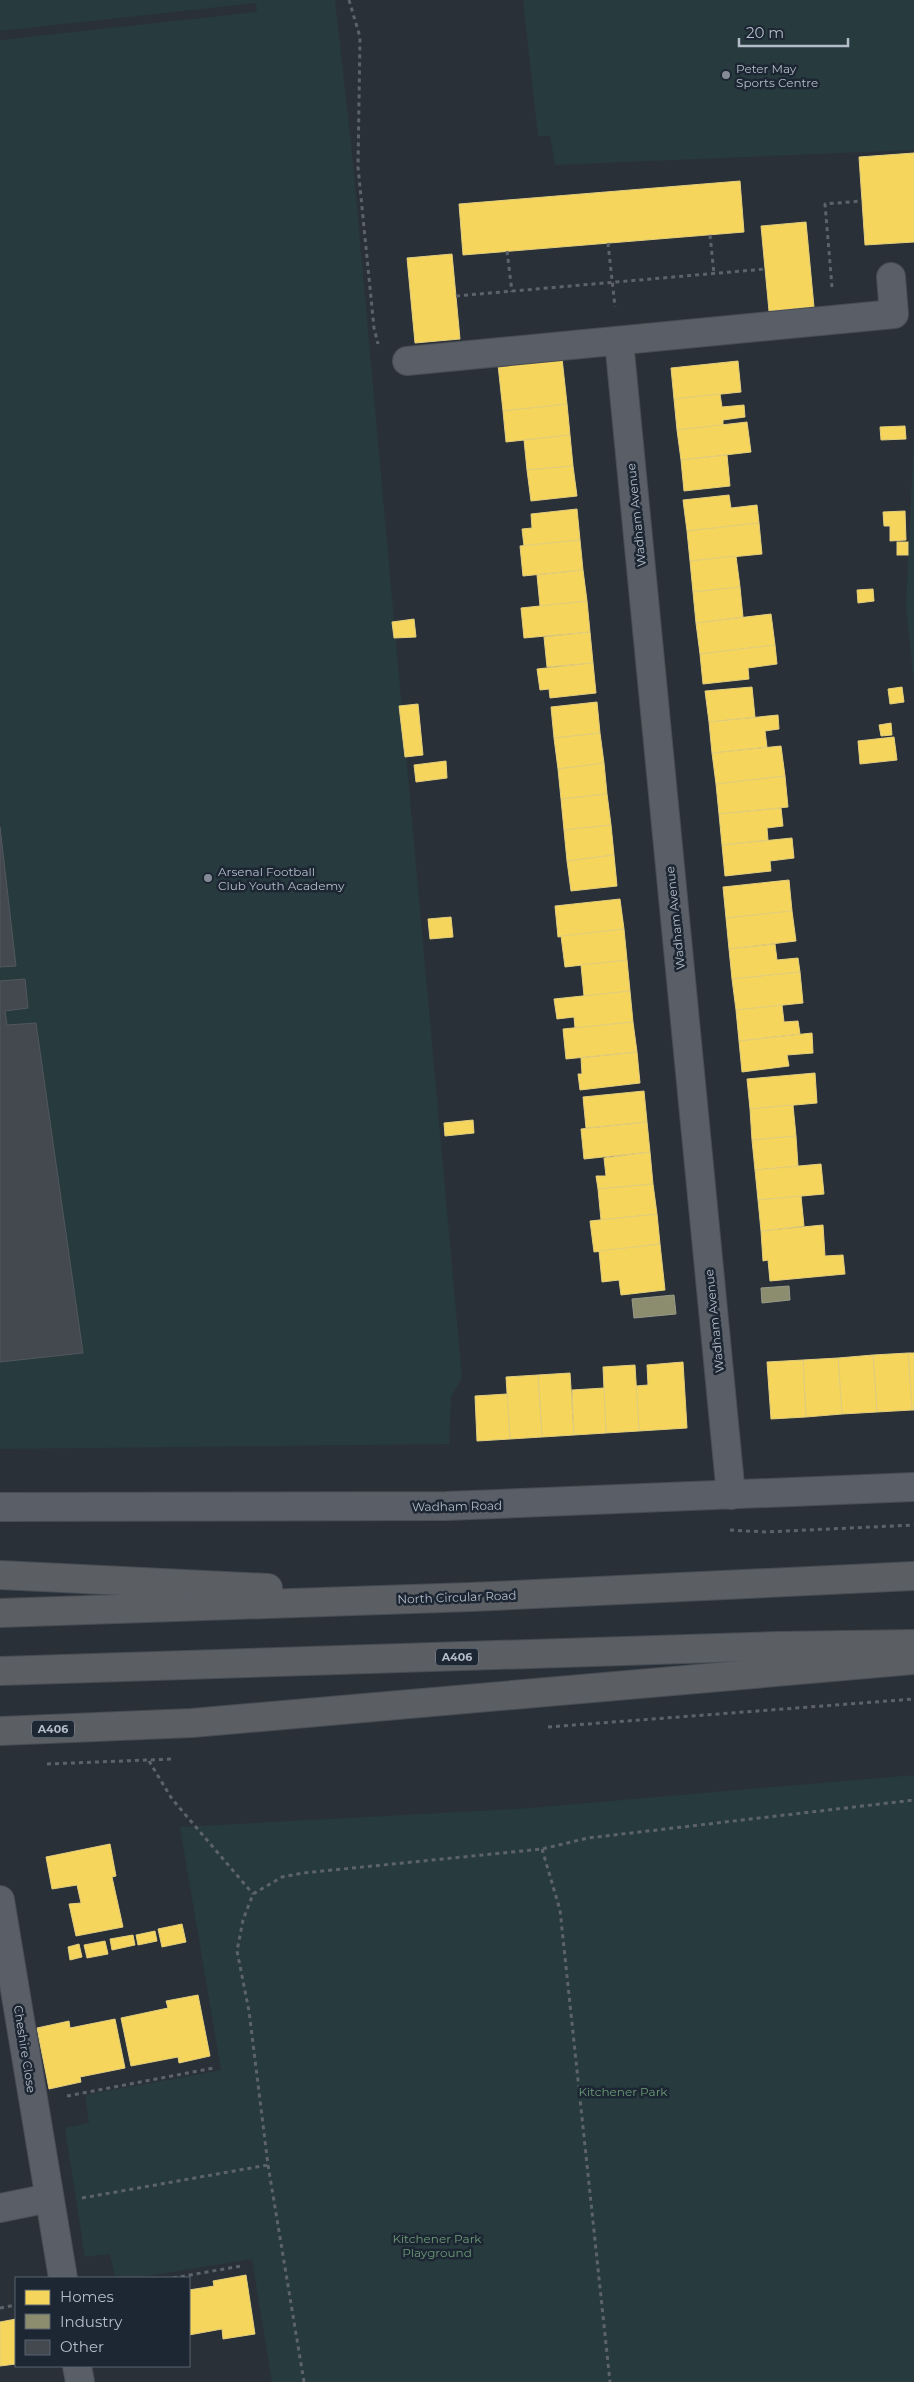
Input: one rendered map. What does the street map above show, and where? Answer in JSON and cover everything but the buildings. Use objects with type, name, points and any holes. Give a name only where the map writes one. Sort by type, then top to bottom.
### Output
[{"type":"highway","points":[[0,1575],[471,1597]]},
{"type":"highway","name":"North Circular Road","points":[[0,1613],[471,1597],[914,1576]]},
{"type":"highway","name":"A406","points":[[0,1671],[778,1646],[914,1644]]},
{"type":"highway","name":"A406","points":[[0,1731],[192,1723],[914,1660]]},
{"type":"street","points":[[406,362],[894,314],[891,276]]},
{"type":"street","name":"Wadham Avenue","points":[[619,341],[731,1495]]},
{"type":"street","name":"Wadham Road","points":[[0,1507],[377,1508],[550,1503],[914,1487]]},
{"type":"street","name":"Cheshire Close","points":[[0,1900],[63,2277]]},
{"type":"street","points":[[0,2208],[50,2198]]},
{"type":"street","points":[[77,2367],[80,2382]]},
{"type":"path","points":[[349,0],[360,37],[358,167],[374,328],[381,355],[406,362]]},
{"type":"path","points":[[835,320],[825,204],[862,201]]},
{"type":"path","points":[[710,235],[714,274]]},
{"type":"path","points":[[608,243],[619,341]]},
{"type":"path","points":[[507,251],[512,292]]},
{"type":"path","points":[[456,296],[765,269]]},
{"type":"path","points":[[766,1532],[914,1525]]},
{"type":"path","points":[[149,1761],[172,1799],[253,1894]]},
{"type":"path","points":[[304,2382],[268,2165],[249,2011],[237,1951],[243,1920],[253,1894],[282,1877],[303,1872],[542,1849],[588,1838],[914,1800]]},
{"type":"path","points":[[542,1849],[560,1910],[610,2382]]},
{"type":"path","points":[[34,2104],[214,2068]]},
{"type":"path","points":[[50,2198],[76,2199],[268,2165]]},
{"type":"path","points":[[178,2277],[242,2266]]},
{"type":"path","points":[[0,2308],[15,2305]]},
{"type":"green space","name":"Arsenal Football Club Youth Academy","points":[[0,0],[335,0],[352,152],[462,1378],[451,1396],[449,1444],[0,1449],[0,40],[257,12],[256,3],[0,31]]},
{"type":"green space","name":"Peter May Sports Centre","points":[[523,0],[914,0],[914,150],[555,165],[550,136],[538,136]]},
{"type":"green space","points":[[914,435],[914,684],[906,606]]},
{"type":"green space","name":"Kitchener Park","points":[[914,1775],[914,2382],[272,2382],[252,2259],[141,2277],[115,2277],[110,2254],[85,2257],[65,2128],[89,2123],[85,2095],[221,2070],[180,1827],[517,1809]]},
{"type":"place","name":"Peter May Sports Centre","points":[[726,75]]},
{"type":"place","name":"Arsenal Football Club Youth Academy","points":[[208,878]]},
{"type":"park label","name":"Kitchener Park Playground","points":[[437,2245]]}]
